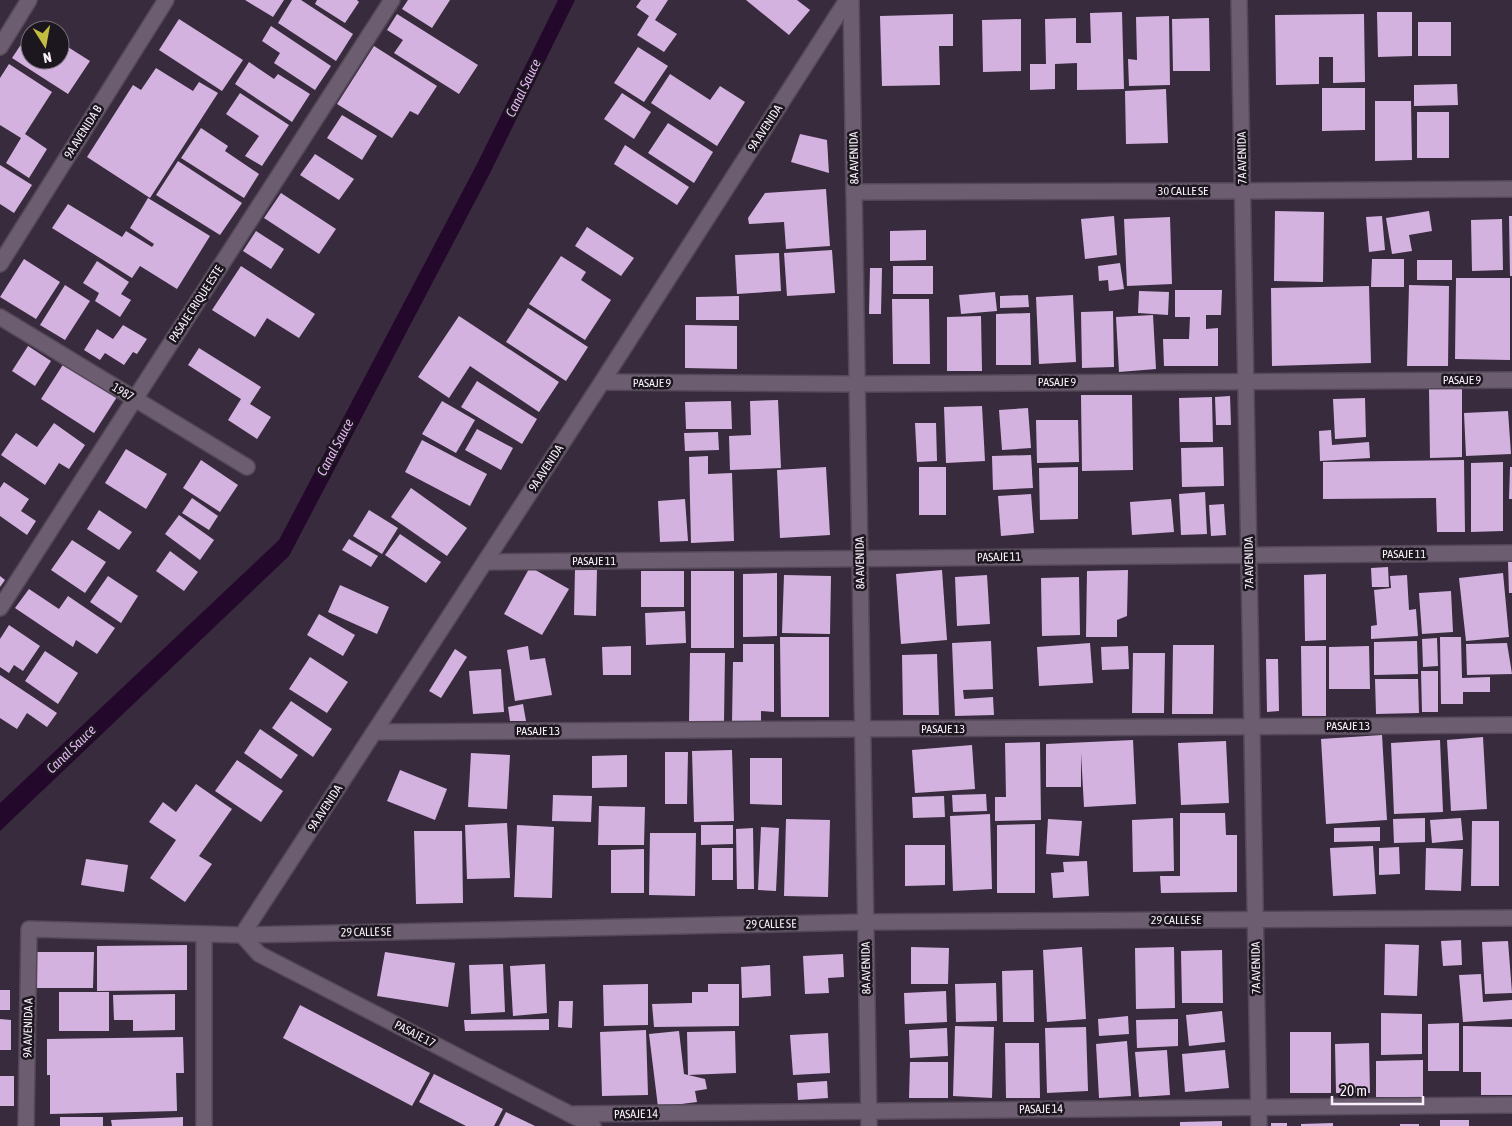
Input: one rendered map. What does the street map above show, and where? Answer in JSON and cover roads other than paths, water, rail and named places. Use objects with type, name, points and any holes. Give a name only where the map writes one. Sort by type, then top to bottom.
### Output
[{"type":"street","points":[[0,47],[29,0]]},
{"type":"street","name":"9A AVENIDA B","points":[[0,264],[166,0]]},
{"type":"street","name":"PASAJE CRIQUE ESTE","points":[[0,608],[392,0]]},
{"type":"street","name":"8A AVENIDA","points":[[849,0],[854,192],[869,1119]]},
{"type":"street","name":"9A AVENIDA","points":[[242,935],[849,0]]},
{"type":"street","name":"7A AVENIDA","points":[[1239,0],[1259,1126]]},
{"type":"street","name":"30 CALLE SE","points":[[854,192],[1512,189]]},
{"type":"street","name":"1987","points":[[0,317],[247,467]]},
{"type":"street","name":"PASAJE 9","points":[[602,382],[857,384],[1512,380]]},
{"type":"street","name":"PASAJE 11","points":[[485,562],[1512,553]]},
{"type":"street","name":"PASAJE 13","points":[[374,732],[1512,725]]},
{"type":"street","name":"29 CALLE SE","points":[[29,929],[242,935],[866,922],[1512,918]]},
{"type":"street","name":"9A AVENIDA A","points":[[26,1126],[29,929]]},
{"type":"street","points":[[204,934],[204,1126]]},
{"type":"street","name":"PASAJE 17","points":[[242,935],[259,954],[593,1126]]},
{"type":"street","name":"PASAJE 14","points":[[570,1114],[869,1119],[1258,1107],[1512,1105]]},
{"type":"water","name":"Canal Sauce","points":[[558,0],[575,0],[490,173],[289,556],[0,831],[0,803],[279,540],[477,164]]}]
